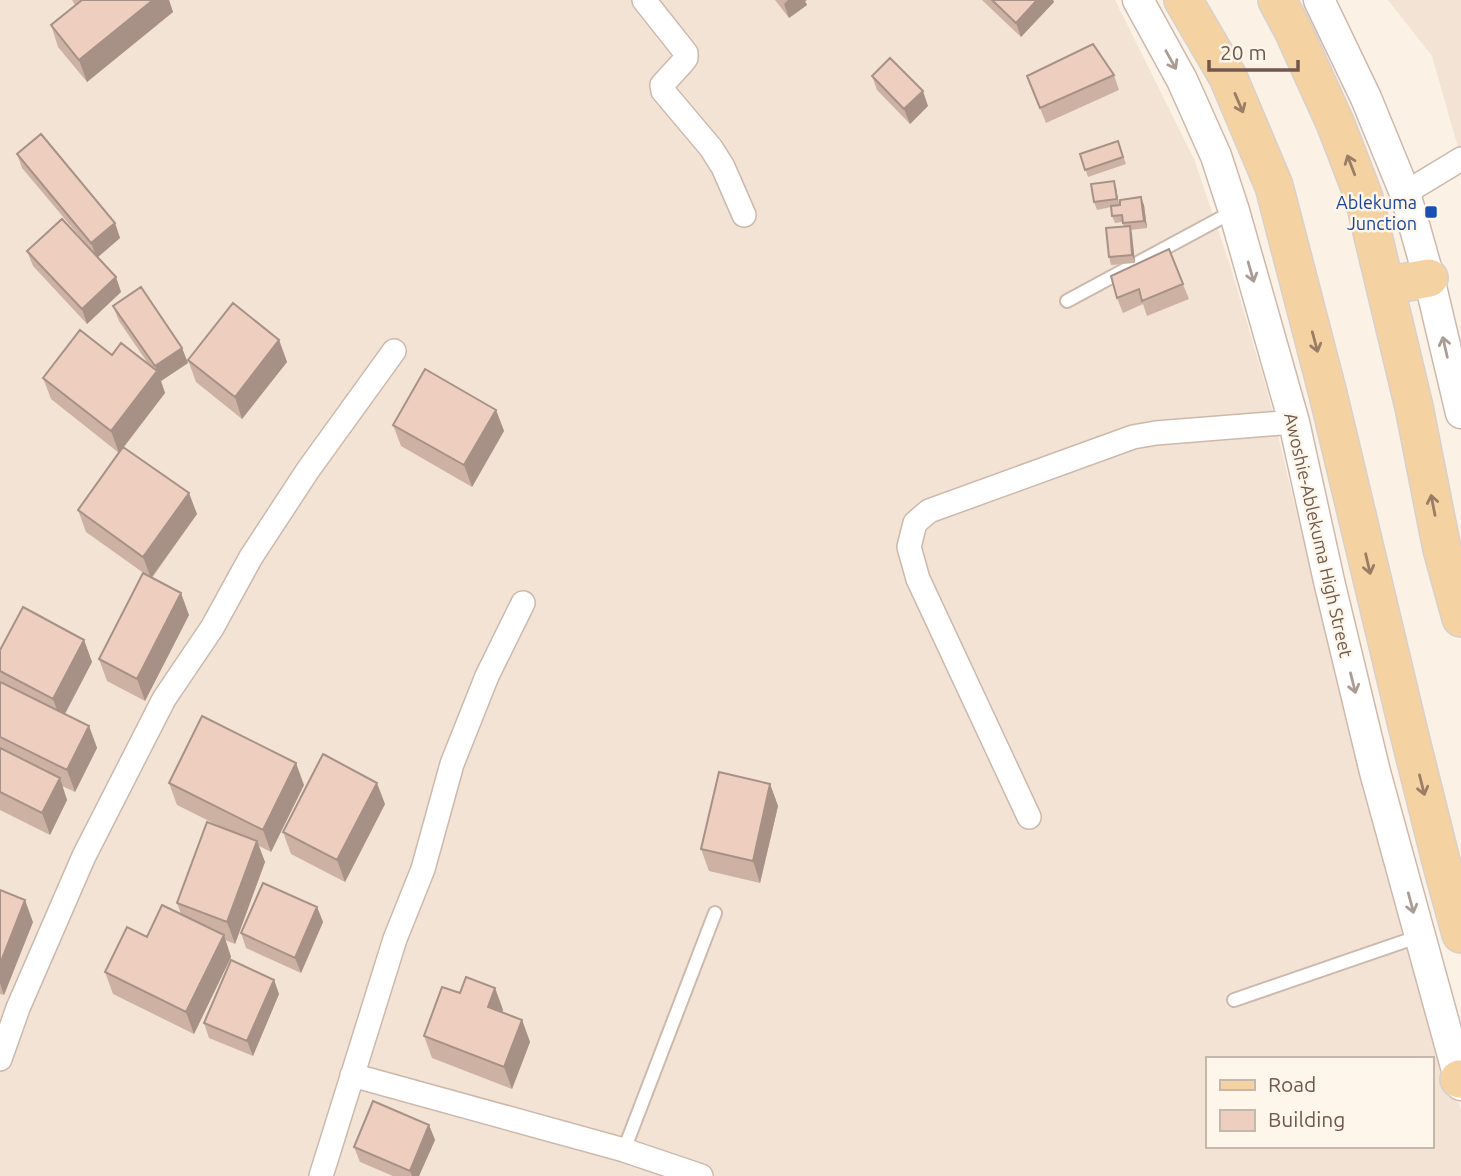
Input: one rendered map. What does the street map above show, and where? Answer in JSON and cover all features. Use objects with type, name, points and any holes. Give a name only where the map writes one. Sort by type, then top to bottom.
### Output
[{"type":"main road","points":[[1183,0],[1228,77],[1274,186],[1461,934]]},
{"type":"main road","points":[[1277,0],[1336,125],[1364,198],[1414,407],[1442,549],[1461,618]]},
{"type":"main road","points":[[1387,286],[1429,278]]},
{"type":"street","points":[[644,0],[687,53],[684,62],[665,80],[662,85],[663,92],[711,148],[723,167],[744,215]]},
{"type":"street","name":"Awoshie-Ablekuma High Street","points":[[1138,0],[1182,79],[1216,156],[1234,211],[1294,422],[1366,734],[1460,1081]]},
{"type":"street","points":[[1319,0],[1366,98],[1405,193],[1429,278],[1461,413]]},
{"type":"street","points":[[1405,193],[1461,159]]},
{"type":"street","points":[[0,1059],[18,1008],[85,856],[164,699],[212,628],[251,557],[307,470],[394,351]]},
{"type":"street","points":[[1029,817],[918,579],[909,547],[915,523],[929,511],[1133,437],[1294,422]]},
{"type":"street","points":[[321,1176],[395,939],[423,869],[452,764],[487,676],[523,603]]},
{"type":"street","points":[[352,1075],[624,1150],[701,1176]]},
{"type":"lane","points":[[1067,301],[1234,211]]},
{"type":"lane","points":[[624,1150],[715,913]]},
{"type":"lane","points":[[1234,1000],[1420,936]]},
{"type":"shaded area","points":[[0,0],[1115,0],[1194,159],[1230,265],[1268,394],[1353,747],[1461,1110],[1461,1176],[0,1176]]},
{"type":"shaded area","points":[[1388,0],[1461,0],[1461,158],[1432,56]]},
{"type":"building","points":[[82,0],[153,0],[79,60],[51,25]]},
{"type":"building","points":[[992,0],[1037,0],[1016,23]]},
{"type":"building","points":[[1093,44],[1114,75],[1040,108],[1027,76]]},
{"type":"building","points":[[890,58],[923,91],[904,109],[872,76]]},
{"type":"building","points":[[41,134],[115,223],[91,243],[17,154]]},
{"type":"building","points":[[1118,141],[1123,157],[1085,170],[1080,154]]},
{"type":"building","points":[[1114,181],[1117,199],[1094,202],[1091,184]]},
{"type":"building","points":[[1141,197],[1144,221],[1123,223],[1122,215],[1112,216],[1111,206],[1120,205],[1120,200]]},
{"type":"building","points":[[62,219],[116,277],[82,309],[27,251]]},
{"type":"building","points":[[1130,226],[1132,255],[1109,257],[1106,228]]},
{"type":"building","points":[[1169,249],[1183,284],[1142,301],[1139,289],[1117,298],[1111,276]]},
{"type":"building","points":[[141,287],[182,348],[155,366],[113,306]]},
{"type":"building","points":[[233,303],[279,340],[235,397],[188,360]]},
{"type":"building","points":[[80,330],[112,355],[121,343],[157,371],[111,431],[43,378]]},
{"type":"building","points":[[425,369],[496,410],[464,465],[393,425]]},
{"type":"building","points":[[123,447],[189,493],[143,557],[78,510]]},
{"type":"building","points":[[143,573],[181,593],[137,679],[99,659]]},
{"type":"building","points":[[23,607],[84,640],[53,699],[0,671],[0,650]]},
{"type":"building","points":[[0,682],[89,726],[67,770],[0,737]]},
{"type":"building","points":[[202,716],[296,763],[263,830],[169,783]]},
{"type":"building","points":[[0,748],[60,778],[42,813],[0,792]]},
{"type":"building","points":[[323,754],[377,783],[337,860],[283,832]]},
{"type":"building","points":[[719,772],[770,784],[753,861],[701,849]]},
{"type":"building","points":[[207,822],[257,841],[227,922],[177,903]]},
{"type":"building","points":[[263,883],[317,907],[295,958],[241,933]]},
{"type":"building","points":[[0,890],[25,900],[0,964]]},
{"type":"building","points":[[162,905],[224,935],[186,1012],[105,972],[127,927],[147,937]]},
{"type":"building","points":[[231,960],[274,980],[247,1041],[204,1023]]},
{"type":"building","points":[[466,977],[495,988],[488,1007],[522,1020],[504,1067],[424,1036],[442,987],[460,993]]},
{"type":"building","points":[[373,1101],[429,1125],[410,1171],[354,1147]]},
{"type":"place","name":"Ablekuma Junction","points":[[1431,212]]}]
